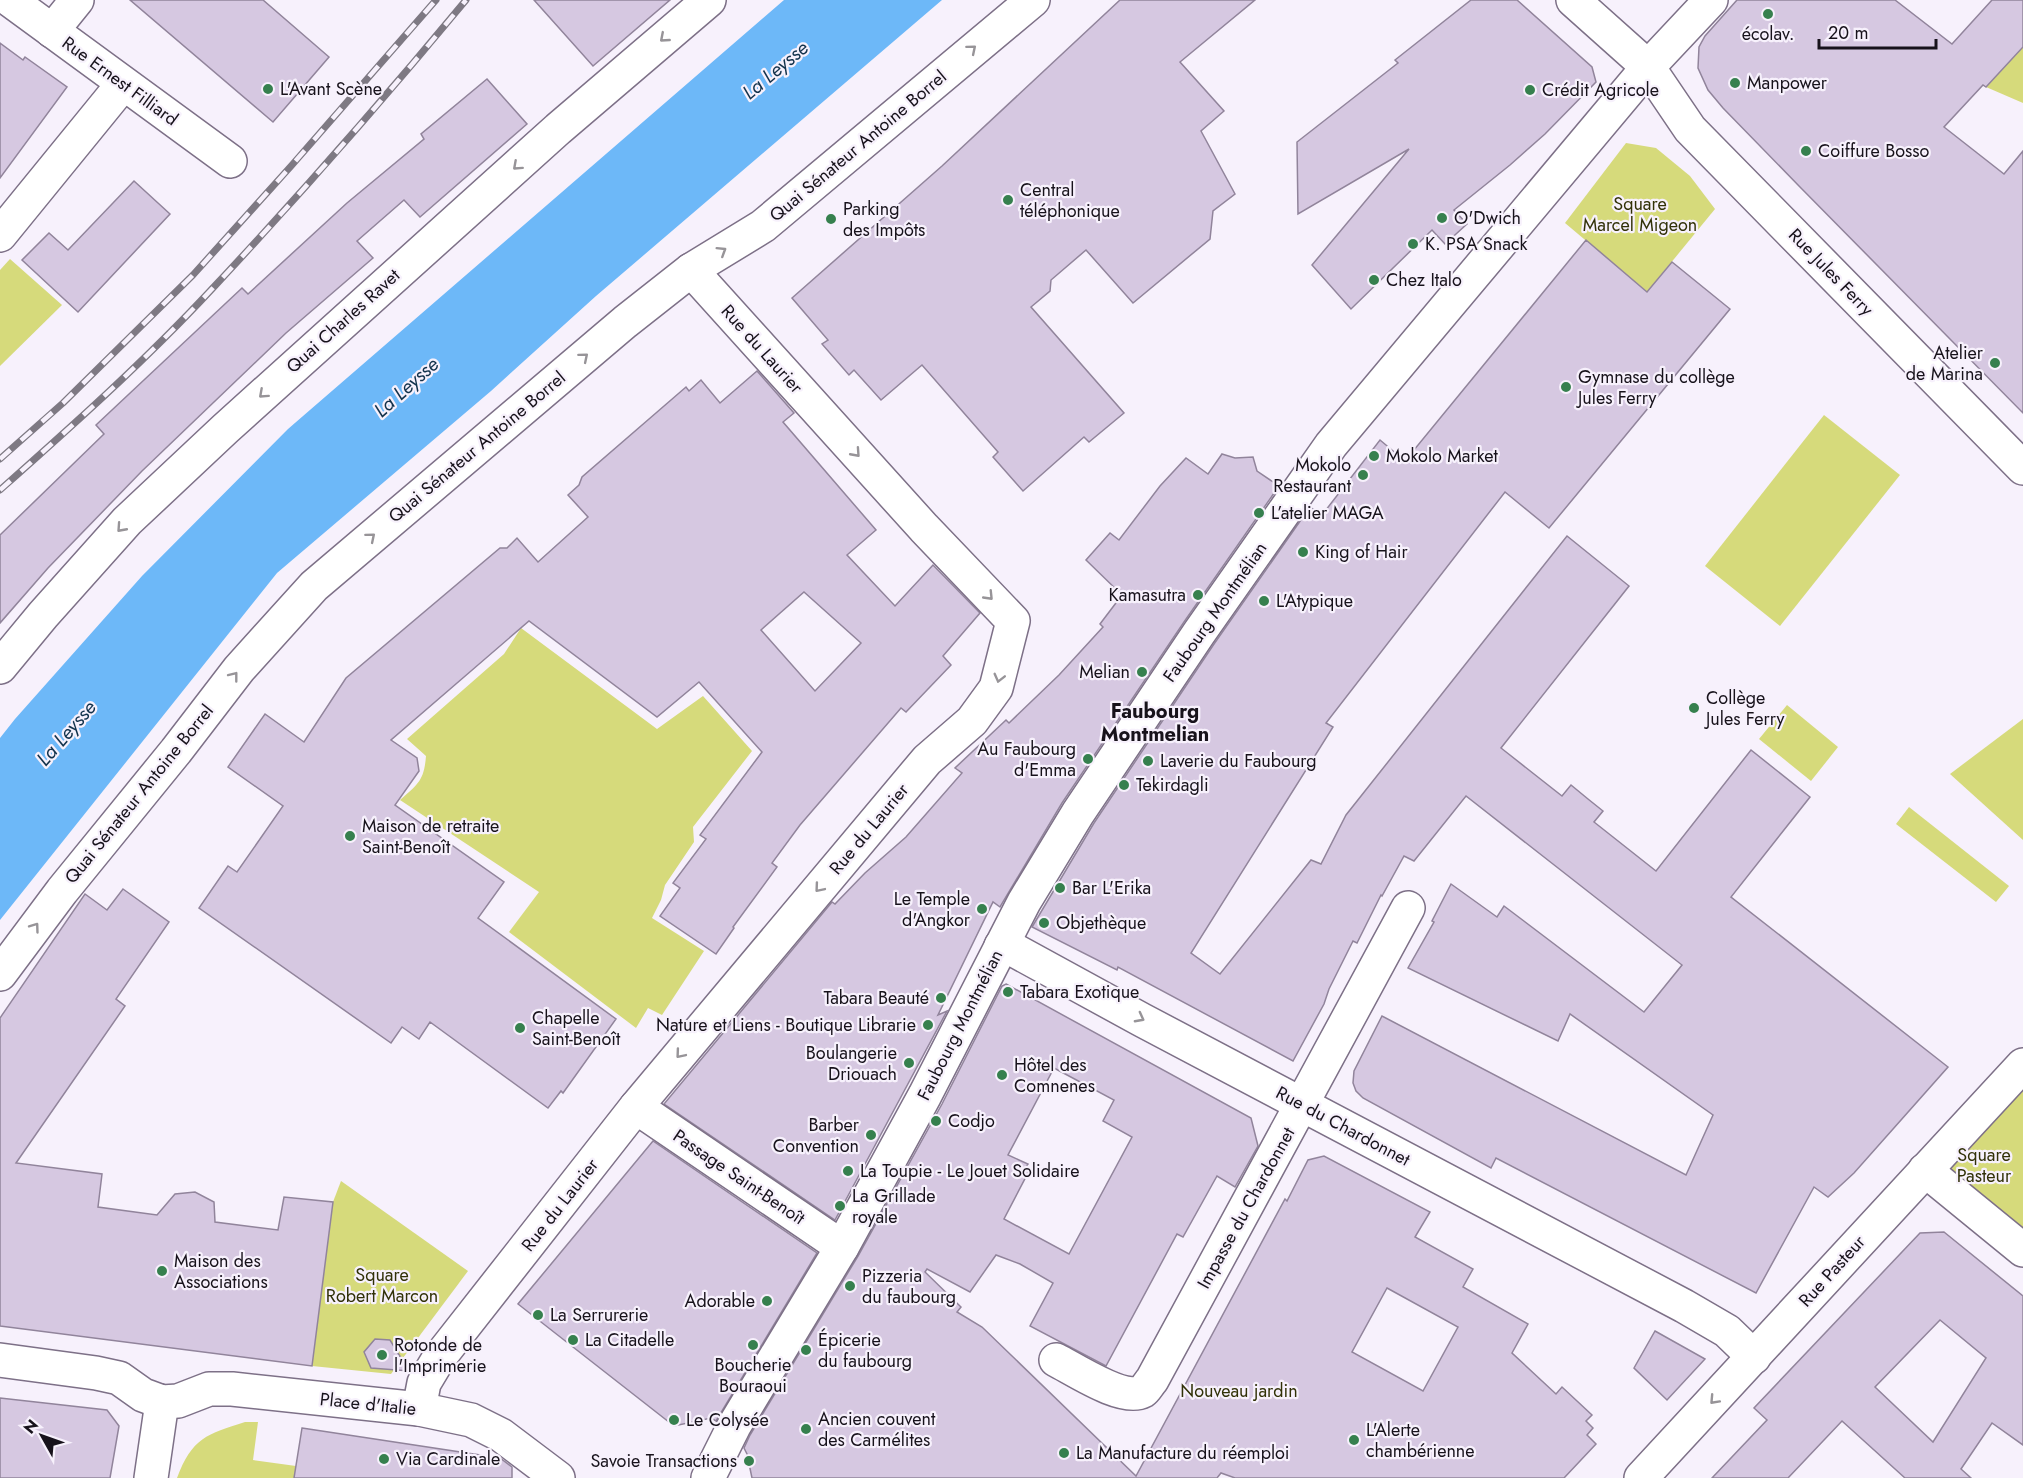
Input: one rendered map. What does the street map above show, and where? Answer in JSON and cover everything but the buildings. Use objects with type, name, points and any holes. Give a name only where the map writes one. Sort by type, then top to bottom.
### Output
[{"type":"street","name":"Rue Ernest Filliard","points":[[10,0],[230,161]]},
{"type":"street","points":[[52,31],[77,0]]},
{"type":"street","name":"Quai Charles Ravet","points":[[0,667],[43,615],[128,521],[225,429],[558,129],[709,0]]},
{"type":"street","name":"Quai Sénateur Antoine Borrel","points":[[0,974],[62,891],[176,751],[239,669],[314,586],[606,338],[691,270],[763,226],[1033,0]]},
{"type":"street","name":"Rue Jules Ferry","points":[[1573,0],[1648,67],[1690,129],[2023,468]]},
{"type":"street","name":"Faubourg Montmélian","points":[[708,1478],[734,1426],[842,1247],[930,1084],[1008,948],[1024,902],[1078,813],[1198,633],[1303,488],[1331,445],[1648,67],[1711,0]]},
{"type":"street","points":[[0,235],[123,84]]},
{"type":"street","name":"Rue du Laurier","points":[[419,1408],[424,1383],[439,1358],[636,1107],[927,760],[972,721],[996,688],[1013,621],[916,519],[691,270]]},
{"type":"street","name":"Impasse du Chardonnet","points":[[1056,1360],[1113,1390],[1129,1394],[1143,1391],[1152,1380],[1408,908]]},
{"type":"street","name":"Rue du Chardonnet","points":[[1008,948],[1684,1306],[1727,1331],[1754,1357]]},
{"type":"street","name":"Rue Pasteur","points":[[1641,1478],[2023,1065]]},
{"type":"street","name":"Passage Saint-Benoît","points":[[636,1107],[842,1247]]},
{"type":"street","points":[[1925,1170],[2023,1250]]},
{"type":"street","points":[[0,1360],[96,1372],[119,1378],[143,1395],[162,1402],[151,1478]]},
{"type":"street","name":"Place d'Italie","points":[[162,1402],[178,1401],[209,1389],[232,1389],[419,1408],[471,1420],[489,1428],[558,1478]]},
{"type":"green space","points":[[2023,47],[2023,103],[1986,87]]},
{"type":"green space","name":"Square Marcel Migeon","points":[[1626,143],[1656,148],[1690,176],[1715,209],[1647,292],[1565,223]]},
{"type":"green space","points":[[10,259],[62,305],[0,366],[0,270]]},
{"type":"green space","points":[[1824,415],[1900,475],[1780,626],[1705,566]]},
{"type":"green space","points":[[521,628],[657,729],[703,696],[752,751],[693,827],[694,842],[665,885],[652,918],[704,951],[662,1015],[648,1008],[636,1028],[509,932],[539,892],[400,800],[422,777],[426,756],[407,739],[504,654]]},
{"type":"green space","points":[[1787,705],[1838,747],[1811,781],[1759,739]]},
{"type":"green space","points":[[2023,719],[2023,840],[1950,774]]},
{"type":"green space","points":[[1909,807],[2009,886],[1996,902],[1896,824]]},
{"type":"green space","name":"Square Pasteur","points":[[2023,1065],[2023,1250],[1925,1170]]},
{"type":"green space","name":"Square Robert Marcon","points":[[341,1181],[468,1271],[391,1374],[312,1366],[333,1202]]},
{"type":"green space","points":[[245,1422],[258,1422],[253,1460],[296,1466],[294,1478],[177,1478],[189,1454],[202,1440],[220,1430]]},
{"type":"water","name":"La Leysse","points":[[784,0],[942,0],[596,296],[491,391],[277,573],[0,920],[0,738],[15,719],[142,576],[288,429]]},
{"type":"railway","points":[[0,459],[63,403],[193,275],[436,0]]},
{"type":"railway","points":[[0,490],[108,393],[186,316],[341,147],[466,0]]},
{"type":"place","name":"écolav.","points":[[1768,14]]},
{"type":"place","name":"Manpower","points":[[1735,83]]},
{"type":"place","name":"L'Avant Scène","points":[[268,89]]},
{"type":"place","name":"Crédit Agricole","points":[[1530,90]]},
{"type":"place","name":"Coiffure Bosso","points":[[1806,151]]},
{"type":"place","name":"Central téléphonique","points":[[1008,200]]},
{"type":"place","name":"O'Dwich","points":[[1442,218]]},
{"type":"place","name":"Parking des Impôts","points":[[831,219]]},
{"type":"place","name":"K. PSA Snack","points":[[1413,244]]},
{"type":"place","name":"Chez Italo","points":[[1374,280]]},
{"type":"place","name":"Atelier de Marina","points":[[1995,363]]},
{"type":"place","name":"Gymnase du collège Jules Ferry","points":[[1566,387]]},
{"type":"place","name":"Mokolo Market","points":[[1374,456]]},
{"type":"place","name":"Mokolo Restaurant","points":[[1363,475]]},
{"type":"place","name":"L’atelier MAGA","points":[[1259,513]]},
{"type":"place","name":"King of Hair","points":[[1303,552]]},
{"type":"place","name":"Kamasutra","points":[[1198,595]]},
{"type":"place","name":"L'Atypique","points":[[1264,601]]},
{"type":"place","name":"Melian","points":[[1142,672]]},
{"type":"place","name":"Collège Jules Ferry","points":[[1694,708]]},
{"type":"place","name":"Au Faubourg d'Emma","points":[[1088,759]]},
{"type":"place","name":"Laverie du Faubourg","points":[[1148,761]]},
{"type":"place","name":"Tekirdagli","points":[[1124,785]]},
{"type":"place","name":"Maison de retraite Saint-Benoît","points":[[350,836]]},
{"type":"place","name":"Bar L'Erika","points":[[1060,888]]},
{"type":"place","name":"Le Temple d'Angkor","points":[[982,909]]},
{"type":"place","name":"Objethèque","points":[[1044,923]]},
{"type":"place","name":"Tabara Exotique","points":[[1008,992]]},
{"type":"place","name":"Tabara Beauté","points":[[941,998]]},
{"type":"place","name":"Nature et Liens - Boutique Librarie","points":[[928,1025]]},
{"type":"place","name":"Chapelle Saint-Benoît","points":[[520,1028]]},
{"type":"place","name":"Boulangerie Driouach","points":[[909,1063]]},
{"type":"place","name":"Hôtel des Comnenes","points":[[1002,1075]]},
{"type":"place","name":"Codjo","points":[[936,1121]]},
{"type":"place","name":"Barber Convention","points":[[871,1135]]},
{"type":"place","name":"La Toupie - Le Jouet Solidaire","points":[[848,1171]]},
{"type":"place","name":"La Grillade royale","points":[[840,1206]]},
{"type":"place","name":"Maison des Associations","points":[[162,1271]]},
{"type":"place","name":"Pizzeria du faubourg","points":[[850,1286]]},
{"type":"place","name":"Adorable","points":[[767,1301]]},
{"type":"place","name":"La Serrurerie","points":[[538,1315]]},
{"type":"place","name":"La Citadelle","points":[[573,1340]]},
{"type":"place","name":"Boucherie Bouraoui","points":[[753,1345]]},
{"type":"place","name":"Épicerie du faubourg","points":[[806,1350]]},
{"type":"place","name":"Rotonde de l'Imprimerie","points":[[382,1355]]},
{"type":"place","name":"Le Colysée","points":[[674,1420]]},
{"type":"place","name":"Ancien couvent des Carmélites","points":[[806,1429]]},
{"type":"place","name":"L'Alerte chambérienne","points":[[1354,1440]]},
{"type":"place","name":"La Manufacture du réemploi","points":[[1064,1453]]},
{"type":"place","name":"Via Cardinale","points":[[384,1459]]},
{"type":"place","name":"Savoie Transactions","points":[[749,1461]]},
{"type":"district","name":"Faubourg Montmelian","points":[[1155,722]]},
{"type":"park label","name":"Nouveau jardin","points":[[1239,1391]]}]
